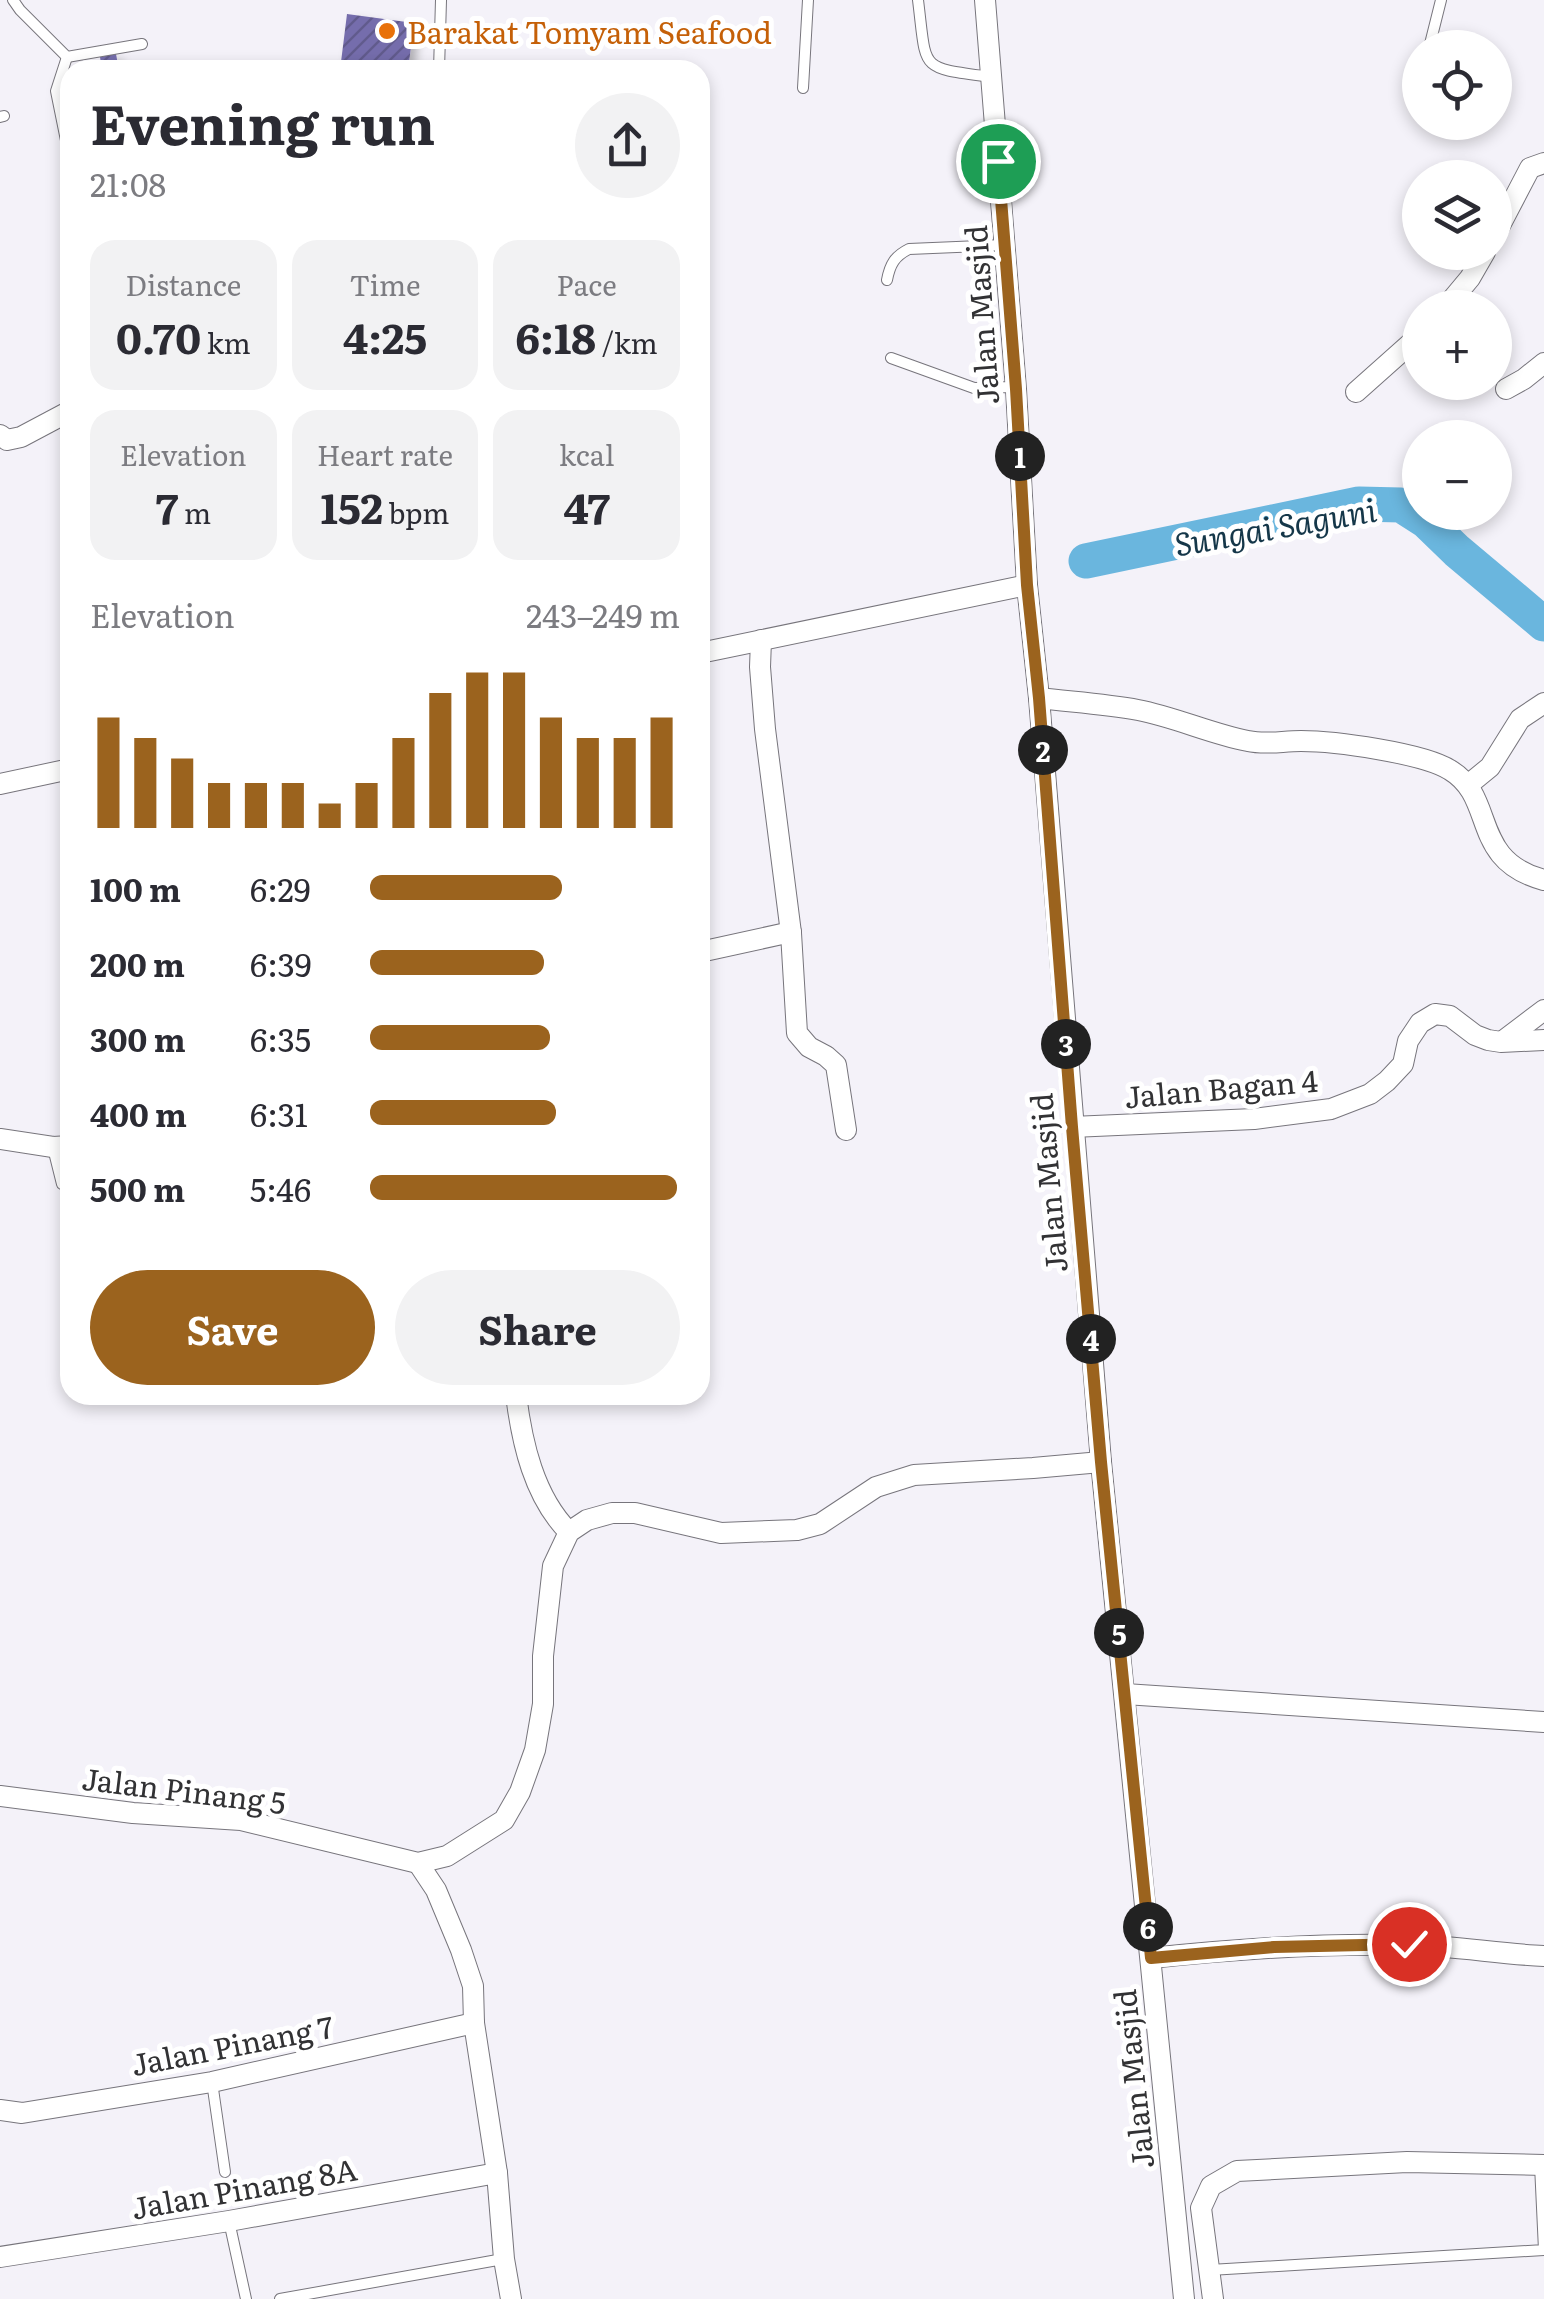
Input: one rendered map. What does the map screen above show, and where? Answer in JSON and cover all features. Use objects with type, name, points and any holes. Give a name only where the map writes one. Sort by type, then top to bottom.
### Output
[{"type":"street","name":"Jalan Masjid","points":[[986,0],[1027,585],[1072,1127],[1184,2299]]},
{"type":"street","points":[[1512,202],[1530,168],[1544,162]]},
{"type":"street","points":[[1356,392],[1402,351]]},
{"type":"street","points":[[1512,385],[1544,363]]},
{"type":"street","points":[[0,435],[7,440],[21,437],[60,416]]},
{"type":"street","points":[[710,651],[1027,585]]},
{"type":"street","points":[[761,640],[765,729],[790,932],[796,1033],[808,1048],[836,1065],[846,1130]]},
{"type":"street","points":[[1039,698],[1138,710],[1246,741],[1343,744],[1408,756],[1450,769],[1468,785],[1494,847],[1509,864],[1544,880]]},
{"type":"street","points":[[1468,785],[1490,767],[1520,719],[1544,703]]},
{"type":"street","points":[[0,784],[60,771]]},
{"type":"street","points":[[710,950],[790,932]]},
{"type":"street","points":[[1501,1042],[1544,1010]]},
{"type":"street","name":"Jalan Bagan 4","points":[[1072,1127],[1254,1119],[1331,1109],[1370,1094],[1387,1082],[1403,1064],[1408,1041],[1420,1023],[1436,1014],[1450,1016],[1475,1035],[1501,1042]]},
{"type":"street","points":[[1501,1042],[1544,1040]]},
{"type":"street","points":[[0,1139],[60,1146]]},
{"type":"street","points":[[517,1405],[538,1487],[558,1522],[569,1532]]},
{"type":"street","points":[[510,2299],[472,1986],[436,1890],[418,1863],[447,1856],[504,1820],[520,1792],[536,1750],[543,1704],[542,1656],[554,1566],[569,1532],[587,1520],[612,1513],[636,1513],[721,1532],[797,1530],[820,1524],[876,1487],[914,1475],[1101,1462]]},
{"type":"street","points":[[1125,1694],[1544,1722]]},
{"type":"street","name":"Jalan Pinang 5","points":[[1,1799],[241,1820],[418,1863]]},
{"type":"street","points":[[1151,1958],[1258,1948],[1409,1944],[1544,1956]]},
{"type":"street","name":"Jalan Pinang 7","points":[[0,2110],[22,2113],[212,2082],[474,2023]]},
{"type":"street","points":[[1213,2299],[1201,2208],[1211,2186],[1237,2171],[1406,2162],[1542,2165]]},
{"type":"street","name":"Jalan Pinang 8A","points":[[0,2257],[497,2173]]},
{"type":"lane","points":[[12,0],[67,57]]},
{"type":"lane","points":[[439,60],[441,0]]},
{"type":"lane","points":[[802,88],[808,0]]},
{"type":"lane","points":[[918,0],[925,55],[931,66],[992,78]]},
{"type":"lane","points":[[1434,30],[1441,0]]},
{"type":"lane","points":[[67,57],[142,44]]},
{"type":"lane","points":[[60,79],[56,91],[60,111]]},
{"type":"lane","points":[[886,280],[898,255],[910,249],[1004,245]]},
{"type":"lane","points":[[891,358],[974,388],[1016,388]]},
{"type":"lane","points":[[212,2082],[225,2172]]},
{"type":"lane","points":[[1209,2270],[1544,2250],[1542,2165]]},
{"type":"lane","points":[[229,2221],[246,2299]]},
{"type":"lane","points":[[280,2299],[504,2259]]},
{"type":"building","points":[[347,14],[414,23],[409,60],[341,60]]},
{"type":"building","points":[[116,54],[117,60],[100,60]]},
{"type":"waterway","name":"Sungai Saguni","points":[[1086,561],[1359,504],[1401,505],[1426,521],[1544,624]]},
{"type":"place","name":"Barakat Tomyam Seafood","points":[[387,31]]},
{"type":"route","points":[[998,161],[1027,585],[1072,1127],[1151,1958],[1274,1947],[1409,1944]]}]
